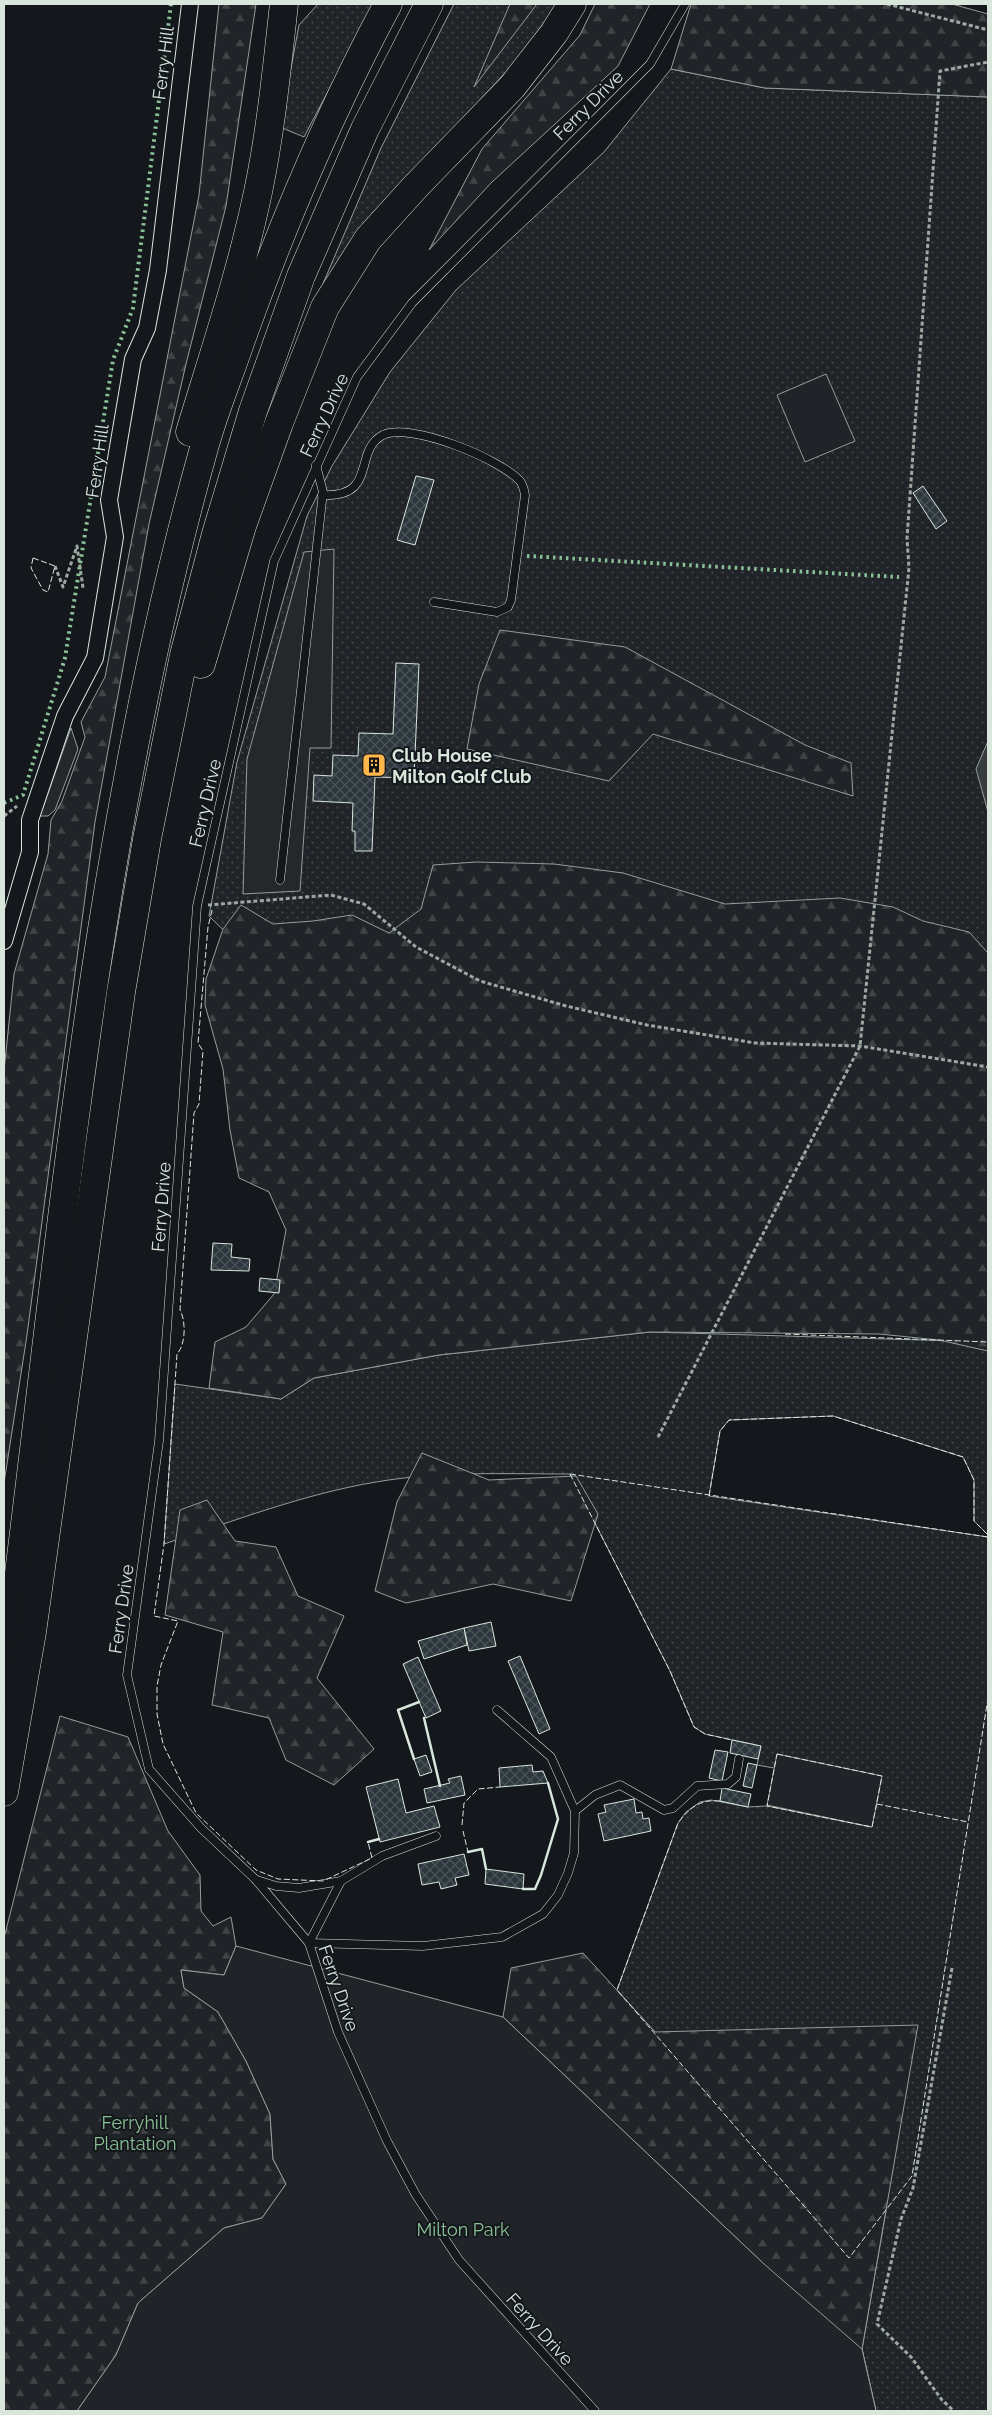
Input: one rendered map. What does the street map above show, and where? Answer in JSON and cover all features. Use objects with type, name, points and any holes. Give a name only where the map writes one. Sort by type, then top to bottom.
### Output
[{"type":"highway","points":[[4,1691],[84,1047],[120,817],[146,613],[186,445],[240,266],[258,191],[272,111],[284,4]]},
{"type":"highway","points":[[120,817],[161,616],[204,444],[265,272],[307,170],[388,4]]},
{"type":"highway","points":[[4,1792],[32,1632],[121,992],[148,839],[184,655],[216,534],[253,411],[301,276],[365,129],[430,4]]},
{"type":"highway","points":[[148,839],[242,526],[278,423],[325,306],[368,239],[416,186],[512,87],[554,33],[572,4]]},
{"type":"street","name":"Ferry Hill","points":[[4,941],[30,852],[30,820],[65,716],[95,658],[115,537],[109,500],[133,359],[147,328],[158,270],[190,4]]},
{"type":"lane","name":"Ferry Drive","points":[[595,2411],[459,2260],[416,2195],[379,2125],[338,2032],[309,1943],[255,1879],[201,1828],[149,1769],[127,1675],[159,1441],[198,906],[274,561],[356,377],[412,303],[650,64],[685,4]]},
{"type":"lane","points":[[322,495],[340,496],[349,492],[357,483],[373,446],[382,436],[393,432],[415,432],[428,435],[487,459],[518,479],[523,484],[525,494],[511,600],[508,607],[497,612],[434,602]]},
{"type":"lane","points":[[280,880],[322,495],[316,465]]},
{"type":"lane","points":[[341,1881],[309,1943],[423,1946],[502,1938],[543,1914],[558,1895],[568,1873],[574,1853],[575,1811],[551,1757],[497,1710]]},
{"type":"lane","points":[[575,1811],[595,1796],[620,1786],[664,1810],[673,1808],[697,1786],[728,1784],[736,1777],[740,1759]]},
{"type":"lane","points":[[255,1879],[276,1886],[299,1888],[341,1881],[382,1856],[436,1836]]},
{"type":"path","points":[[887,4],[988,30]]},
{"type":"path","points":[[658,1437],[860,1046],[909,568],[907,538],[940,71],[988,62]]},
{"type":"path","points":[[55,566],[63,587],[77,546],[83,588]]},
{"type":"path","points":[[198,906],[232,901],[269,902],[331,895],[364,904],[416,947],[480,981],[566,1006],[647,1024],[755,1043],[860,1046],[988,1067]]},
{"type":"path","points":[[952,1968],[913,2188],[901,2219],[877,2324],[911,2357],[942,2400],[954,2411]]},
{"type":"green space","points":[[219,4],[256,4],[226,206],[186,364],[149,524],[95,822],[27,1335],[4,1483],[4,1071],[14,974],[48,854],[51,820],[62,801],[85,737],[81,722],[105,677],[199,195]]},
{"type":"green space","points":[[318,4],[374,4],[304,137],[280,127],[299,25]]},
{"type":"green space","points":[[454,4],[557,4],[519,58],[378,209],[319,293],[381,148]]},
{"type":"green space","points":[[510,4],[537,4],[474,87]]},
{"type":"green space","points":[[595,4],[650,4],[618,66],[492,182],[429,250],[482,149],[580,35]]},
{"type":"green space","points":[[691,4],[952,4],[988,14],[988,97],[765,88],[671,69]]},
{"type":"green space","points":[[671,69],[765,88],[988,97],[988,1124],[311,1016],[209,916],[237,762],[307,516],[332,466],[390,372],[456,290],[604,152]]},
{"type":"green space","points":[[826,374],[855,441],[805,462],[777,395]]},
{"type":"green space","points":[[500,630],[625,647],[805,745],[851,763],[853,796],[653,734],[609,781],[467,749],[479,684]]},
{"type":"green space","points":[[476,862],[554,864],[623,873],[725,904],[840,898],[893,907],[923,921],[969,932],[988,953],[988,1351],[939,1340],[879,1334],[650,1332],[439,1355],[314,1378],[281,1399],[209,1388],[215,1342],[246,1327],[274,1294],[286,1230],[269,1192],[239,1178],[230,1130],[223,1069],[205,1005],[206,979],[223,929],[241,905],[273,924],[313,921],[352,915],[389,933],[421,909],[433,865]]},
{"type":"green space","points":[[650,1332],[988,1342],[988,1535],[974,1521],[974,1480],[963,1457],[833,1416],[729,1420],[720,1431],[709,1496],[988,1537],[988,2411],[876,2411],[862,2349],[886,2211],[655,2032],[617,1990],[678,1823],[686,1812],[700,1802],[711,1800],[748,1807],[767,1806],[871,1827],[778,1754],[774,1768],[757,1765],[761,1746],[705,1734],[694,1727],[670,1671],[570,1474],[448,1475],[400,1478],[376,1482],[296,1501],[164,1544],[175,1384],[281,1399],[314,1378],[439,1355]]},
{"type":"green space","points":[[422,1453],[489,1480],[576,1476],[598,1514],[571,1601],[493,1584],[406,1603],[375,1591],[397,1502]]},
{"type":"green space","points":[[207,1500],[235,1541],[276,1547],[298,1596],[344,1616],[317,1678],[374,1749],[334,1785],[286,1760],[269,1718],[212,1705],[223,1632],[165,1615],[180,1510]]},
{"type":"green space","name":"Ferryhill Plantation","points":[[60,1716],[128,1737],[168,1831],[200,1875],[201,1911],[213,1926],[231,1917],[236,1946],[224,1975],[181,1970],[184,1988],[218,2012],[246,2061],[270,2114],[273,2159],[286,2184],[262,2218],[224,2228],[138,2303],[116,2355],[77,2411],[4,2411],[4,1938]]},
{"type":"green space","points":[[777,1754],[882,1776],[872,1827],[767,1805]]},
{"type":"green space","name":"Milton Park","points":[[236,1946],[503,2017],[764,2264],[862,2349],[876,2411],[77,2411],[116,2355],[138,2303],[224,2228],[262,2218],[286,2184],[273,2159],[270,2114],[246,2061],[218,2012],[184,1988],[181,1970],[224,1975]]},
{"type":"green space","points":[[583,1953],[655,2032],[918,2025],[862,2349],[876,2411],[764,2264],[503,2017],[511,1968]]},
{"type":"shaded area","points":[[334,549],[331,748],[310,748],[300,891],[243,894],[247,759],[304,552]]},
{"type":"shaded area","points":[[71,728],[78,749],[55,810],[48,816],[40,816]]},
{"type":"shaded area","points":[[988,741],[988,812],[976,769]]},
{"type":"building","points":[[416,476],[434,480],[415,545],[397,540]]},
{"type":"building","points":[[923,486],[947,521],[936,529],[913,493]]},
{"type":"building","name":"Club House Milton Golf Club","points":[[396,663],[419,664],[414,778],[375,777],[372,851],[355,851],[355,831],[352,831],[353,803],[313,801],[314,775],[332,776],[333,755],[358,756],[359,733],[393,734]]},
{"type":"building","points":[[213,1243],[232,1244],[231,1257],[250,1259],[249,1271],[211,1270]]},
{"type":"building","points":[[260,1278],[280,1280],[279,1293],[259,1291]]},
{"type":"building","points":[[491,1622],[496,1646],[469,1651],[464,1628]]},
{"type":"building","points":[[464,1628],[467,1645],[424,1659],[418,1641]]},
{"type":"building","points":[[520,1656],[550,1729],[539,1734],[508,1661]]},
{"type":"building","points":[[418,1657],[441,1711],[426,1718],[403,1664]]},
{"type":"building","points":[[732,1740],[761,1746],[758,1759],[730,1753]]},
{"type":"building","points":[[715,1750],[728,1752],[722,1781],[709,1778]]},
{"type":"building","points":[[426,1755],[432,1772],[420,1776],[414,1759]]},
{"type":"building","points":[[748,1763],[757,1765],[752,1788],[743,1786]]},
{"type":"building","points":[[532,1765],[533,1772],[543,1771],[548,1783],[500,1787],[499,1768]]},
{"type":"building","points":[[461,1776],[465,1795],[427,1803],[424,1789],[450,1783],[448,1779]]},
{"type":"building","points":[[398,1779],[406,1813],[434,1806],[440,1827],[380,1842],[366,1787]]},
{"type":"building","points":[[722,1788],[751,1794],[748,1807],[720,1801]]},
{"type":"building","points":[[634,1799],[636,1813],[642,1812],[643,1819],[649,1818],[651,1831],[604,1841],[598,1814],[606,1812],[604,1805]]},
{"type":"building","points":[[464,1854],[469,1875],[455,1878],[457,1885],[441,1889],[439,1882],[422,1885],[418,1864]]},
{"type":"building","points":[[486,1869],[524,1874],[523,1889],[485,1884]]},
{"type":"hedge","points":[[4,803],[23,795],[65,658],[113,360],[133,308],[171,4]]},
{"type":"hedge","points":[[527,556],[899,577]]},
{"type":"fence","points":[[33,558],[55,566],[48,592],[43,590],[31,568],[33,558]]},
{"type":"fence","points":[[212,910],[208,927],[198,1043],[203,1051],[199,1104],[194,1113],[180,1310],[184,1332],[182,1344],[177,1354],[164,1544],[154,1616],[178,1621],[161,1665],[157,1686],[157,1714],[163,1744],[196,1813],[256,1870],[278,1879],[323,1881],[372,1858],[368,1842]]},
{"type":"fence","points":[[785,1334],[988,1342]]},
{"type":"fence","points":[[709,1496],[720,1431],[729,1420],[833,1416],[963,1457],[974,1480],[974,1521],[988,1535]]},
{"type":"fence","points":[[570,1474],[988,1537]]},
{"type":"fence","points":[[570,1474],[670,1671],[694,1727],[705,1734],[732,1740]]},
{"type":"fence","points":[[720,1801],[701,1803],[686,1813],[678,1823],[617,1990],[849,2258],[912,2176],[988,1698]]},
{"type":"fence","points":[[777,1754],[882,1776],[872,1827],[767,1806],[777,1754]]},
{"type":"fence","points":[[462,1825],[464,1803],[478,1789],[500,1787]]},
{"type":"fence","points":[[877,1804],[968,1822]]},
{"type":"fence","points":[[463,1831],[468,1852]]},
{"type":"wall","points":[[414,1759],[398,1710],[419,1702]]},
{"type":"wall","points":[[424,1718],[440,1786]]},
{"type":"wall","points":[[523,1889],[535,1889],[558,1819],[548,1783]]},
{"type":"wall","points":[[368,1842],[379,1839]]},
{"type":"wall","points":[[468,1852],[482,1849],[486,1869]]},
{"type":"place","name":"Club House Milton Golf Club","points":[[374,765]]}]
